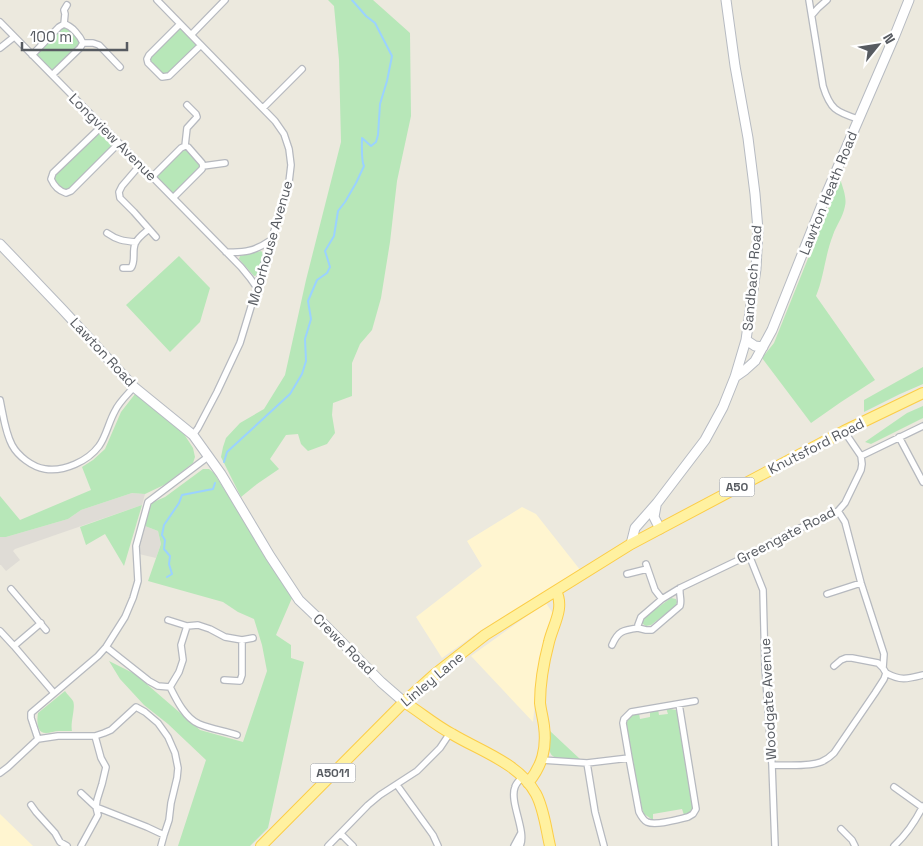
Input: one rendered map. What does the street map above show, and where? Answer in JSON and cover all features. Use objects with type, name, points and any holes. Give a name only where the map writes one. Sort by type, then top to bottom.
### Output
[{"type":"main road","name":"Knutsford Road","points":[[630,544],[844,431],[923,393]]},
{"type":"main road","name":"Linley Lane","points":[[262,845],[404,702],[435,674],[485,635],[630,544]]},
{"type":"main road","points":[[550,846],[536,794],[525,780],[533,777],[542,760],[545,747],[540,704],[541,688],[549,643],[560,605],[556,591]]},
{"type":"main road","name":"Crewe Road","points":[[404,702],[450,733],[512,768],[525,780]]},
{"type":"street","name":"Moorhouse Avenue","points":[[156,0],[275,121],[284,134],[290,149],[289,182],[240,343],[217,392],[193,435]]},
{"type":"street","points":[[190,35],[225,0]]},
{"type":"street","name":"Sandbach Road","points":[[630,544],[635,528],[705,440],[723,407],[735,377],[746,340],[756,269],[758,230],[748,138],[735,66],[726,0]]},
{"type":"street","points":[[810,0],[823,86],[827,98],[835,109],[858,119]]},
{"type":"street","points":[[812,14],[827,0]]},
{"type":"street","name":"Lawton Heath Road","points":[[735,377],[755,362],[772,330],[825,197],[909,0]]},
{"type":"street","points":[[32,55],[64,24],[64,10],[67,5]]},
{"type":"street","name":"Longview Avenue","points":[[0,22],[226,252],[257,288]]},
{"type":"street","points":[[64,24],[68,25],[83,43]]},
{"type":"street","points":[[180,24],[149,55],[148,63],[162,77],[169,76],[201,45]]},
{"type":"street","points":[[0,48],[14,37]]},
{"type":"street","points":[[83,43],[99,45],[120,66]]},
{"type":"street","points":[[52,75],[83,43]]},
{"type":"street","points":[[263,108],[302,69]]},
{"type":"street","points":[[185,146],[187,128],[197,117],[187,105]]},
{"type":"street","points":[[102,126],[53,173],[51,179],[53,184],[61,192],[71,191],[119,143]]},
{"type":"street","points":[[185,146],[203,166]]},
{"type":"street","points":[[152,177],[185,146]]},
{"type":"street","points":[[203,166],[226,164]]},
{"type":"street","points":[[140,165],[122,186],[119,192],[120,198],[156,237]]},
{"type":"street","points":[[173,198],[203,166]]},
{"type":"street","points":[[123,268],[130,268],[134,264],[136,242],[149,229]]},
{"type":"street","points":[[107,232],[115,238],[136,242]]},
{"type":"street","points":[[226,252],[250,251],[261,247],[272,239]]},
{"type":"street","name":"Lawton Road","points":[[0,244],[134,387],[193,435],[209,456]]},
{"type":"street","points":[[746,340],[755,346],[763,347]]},
{"type":"street","points":[[0,400],[13,447],[32,464],[44,469],[58,469],[73,465],[100,445],[116,409],[134,387]]},
{"type":"street","points":[[844,431],[861,456],[923,426]]},
{"type":"street","points":[[899,437],[922,479]]},
{"type":"street","points":[[38,739],[31,718],[31,712],[98,656],[106,647],[125,616],[138,581],[136,546],[148,502],[209,456]]},
{"type":"street","name":"Crewe Road","points":[[209,456],[299,600],[381,682],[404,702]]},
{"type":"street","name":"Greengate Road","points":[[638,628],[641,617],[662,599],[680,588],[749,555],[787,534],[838,511],[845,503],[861,470],[861,456]]},
{"type":"street","points":[[656,503],[654,517],[660,529]]},
{"type":"street","points":[[772,765],[820,763],[830,757],[884,679],[884,654],[861,583],[845,522],[838,511]]},
{"type":"street","name":"Woodgate Avenue","points":[[749,555],[763,590],[775,846]]},
{"type":"street","points":[[627,574],[647,566],[655,590],[662,599]]},
{"type":"street","points":[[827,594],[861,583]]},
{"type":"street","points":[[612,645],[616,636],[626,630],[638,628],[652,630],[680,606],[680,588]]},
{"type":"street","points":[[11,589],[46,630]]},
{"type":"street","points":[[168,620],[187,626],[210,629],[225,637],[242,640],[253,638]]},
{"type":"street","points":[[14,646],[41,623]]},
{"type":"street","points":[[170,687],[179,672],[183,660],[181,646],[187,626]]},
{"type":"street","points":[[0,631],[54,693]]},
{"type":"street","points":[[224,680],[240,681],[242,675],[242,640]]},
{"type":"street","points":[[106,647],[149,681],[158,686],[170,687]]},
{"type":"street","points":[[834,666],[846,658],[852,658],[878,662],[885,670],[895,677],[902,679],[923,675]]},
{"type":"street","points":[[170,687],[187,714],[197,724],[237,735]]},
{"type":"street","points":[[678,704],[696,809],[688,817],[654,824],[647,822],[639,812],[623,723],[630,712],[695,700]]},
{"type":"street","points":[[130,702],[158,723],[168,737],[175,753],[178,768],[177,778],[169,820],[161,846]]},
{"type":"street","points":[[0,773],[8,768],[38,739],[58,736],[95,736],[112,730],[136,707]]},
{"type":"street","points":[[328,846],[380,795],[417,772],[440,748],[450,733]]},
{"type":"street","points":[[81,846],[98,815],[96,807],[106,767],[101,758],[95,736]]},
{"type":"street","points":[[542,760],[587,763],[628,758]]},
{"type":"street","points":[[587,763],[595,812],[604,846]]},
{"type":"street","points":[[520,846],[522,842],[514,787],[525,780]]},
{"type":"street","points":[[397,785],[433,835],[438,846]]},
{"type":"street","points":[[894,787],[923,806],[918,818],[894,846]]},
{"type":"street","points":[[81,793],[96,807],[164,835]]},
{"type":"street","points":[[31,805],[55,833],[60,842],[67,846]]},
{"type":"street","points":[[841,829],[855,846]]},
{"type":"street","points":[[514,846],[521,833]]},
{"type":"street","points":[[341,834],[354,846]]},
{"type":"shaded area","points":[[132,493],[145,494],[142,505],[15,549],[13,551],[20,560],[6,571],[0,565],[0,537],[6,537],[68,519],[81,510]]},
{"type":"shaded area","points":[[522,507],[536,514],[581,571],[483,629],[442,658],[416,617],[482,566],[467,541]]},
{"type":"shaded area","points":[[145,526],[158,531],[161,544],[156,558],[139,554]]},
{"type":"shaded area","points":[[546,603],[554,615],[539,667],[533,722],[471,656]]},
{"type":"shaded area","points":[[0,814],[33,846],[0,846]]},
{"type":"green space","points":[[328,0],[373,0],[410,33],[411,116],[397,181],[381,298],[372,330],[360,344],[352,363],[352,396],[333,403],[332,415],[335,433],[327,444],[308,451],[301,444],[298,434],[286,435],[270,459],[279,469],[241,497],[221,457],[223,447],[226,438],[240,423],[264,409],[285,375],[306,280],[341,142],[339,60],[334,6]]},
{"type":"green space","points":[[64,26],[74,33],[81,43],[52,72],[35,54]]},
{"type":"green space","points":[[179,27],[197,45],[168,74],[163,75],[149,59]]},
{"type":"green space","points":[[101,129],[116,144],[70,189],[66,191],[62,189],[53,179],[55,175]]},
{"type":"green space","points":[[182,149],[186,149],[201,166],[174,194],[156,176]]},
{"type":"green space","points":[[840,179],[845,196],[845,206],[830,243],[816,296],[875,380],[811,423],[762,358],[774,343]]},
{"type":"green space","points":[[261,251],[264,254],[258,275],[254,276],[239,259],[240,256]]},
{"type":"green space","points":[[179,256],[210,288],[200,322],[170,352],[126,305]]},
{"type":"green space","points":[[923,367],[923,384],[864,412],[864,400]]},
{"type":"green space","points":[[135,394],[184,434],[193,448],[195,457],[193,463],[166,484],[145,494],[132,493],[81,510],[68,519],[6,537],[0,537],[0,496],[20,520],[91,490],[82,467],[105,449],[121,412]]},
{"type":"green space","points":[[923,406],[923,418],[871,444],[865,442],[907,413]]},
{"type":"green space","points":[[203,469],[209,469],[214,473],[292,598],[276,635],[291,645],[291,658],[304,662],[268,828],[250,846],[178,846],[206,760],[168,724],[144,705],[120,679],[109,661],[135,674],[200,730],[243,742],[267,671],[254,619],[238,612],[223,602],[148,581],[161,544],[158,531],[145,526],[149,504],[165,497]]},
{"type":"green space","points":[[142,505],[124,566],[105,534],[86,545],[80,527]]},
{"type":"green space","points":[[671,598],[676,599],[676,606],[651,625],[646,626],[643,624],[643,619],[646,616]]},
{"type":"green space","points":[[65,691],[74,704],[72,731],[46,733],[40,731],[37,719],[38,713]]},
{"type":"green space","points":[[666,708],[676,710],[678,715],[693,808],[684,815],[682,809],[653,814],[653,820],[644,814],[641,806],[626,723],[631,716],[637,713],[639,713],[640,719],[650,717],[650,710],[658,709],[659,715],[668,714]]},
{"type":"green space","points":[[550,731],[581,760],[559,759],[552,755],[549,748]]},
{"type":"waterway","points":[[224,462],[227,452],[290,394],[302,374],[306,361],[305,339],[311,319],[308,301],[317,280],[327,273],[330,267],[325,251],[334,236],[338,211],[356,183],[364,166],[362,138],[371,146],[376,142],[378,135],[380,104],[392,56],[375,23],[352,0]]},
{"type":"waterway","points":[[167,577],[172,574],[169,564],[170,556],[164,549],[165,540],[162,535],[164,525],[179,503],[182,495],[213,489],[215,483]]}]
